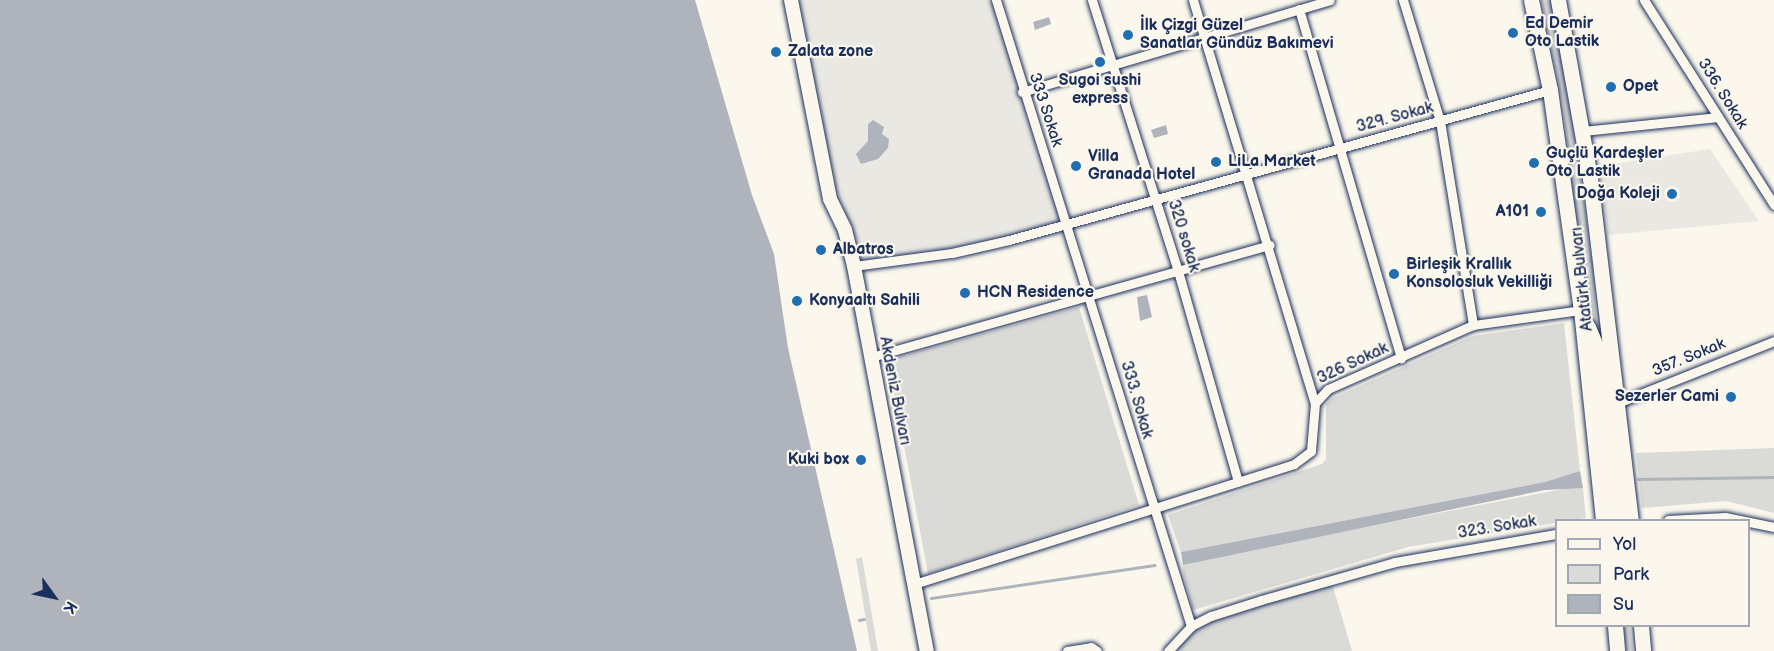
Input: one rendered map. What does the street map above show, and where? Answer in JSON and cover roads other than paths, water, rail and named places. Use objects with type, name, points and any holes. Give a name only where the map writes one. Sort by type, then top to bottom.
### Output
[{"type":"main road","name":"Akdeniz Bulvarı","points":[[790,0],[830,199],[845,230],[854,266],[927,651]]},
{"type":"main road","name":"Atatürk Bulvarı","points":[[1531,0],[1550,90],[1581,310],[1603,519]]},
{"type":"main road","name":"Atatürk Bulvarı","points":[[1558,0],[1583,131],[1631,519]]},
{"type":"main road","points":[[1581,310],[1596,346],[1617,519]]},
{"type":"main road","points":[[1614,627],[1617,651]]},
{"type":"main road","points":[[1641,627],[1643,651]]},
{"type":"street","name":"333 Sokak","points":[[996,0],[1022,92],[1068,223],[1090,297]]},
{"type":"street","name":"320 sokak","points":[[1092,0],[1156,197],[1238,482]]},
{"type":"street","points":[[1194,0],[1270,245],[1315,403]]},
{"type":"street","points":[[1022,92],[1330,0]]},
{"type":"street","points":[[1403,0],[1440,122],[1473,326]]},
{"type":"street","name":"336. Sokak","points":[[1644,0],[1774,205]]},
{"type":"street","points":[[1299,9],[1342,147],[1401,358]]},
{"type":"street","name":"329. Sokak","points":[[854,266],[952,253],[1440,122],[1550,90]]},
{"type":"street","points":[[1583,131],[1718,117]]},
{"type":"street","points":[[871,357],[1270,245]]},
{"type":"street","name":"333. Sokak","points":[[1090,297],[1153,511]]},
{"type":"street","name":"326 Sokak","points":[[914,584],[1153,511],[1294,464],[1311,451],[1315,403],[1328,389],[1473,326],[1581,310]]},
{"type":"street","name":"357. Sokak","points":[[1615,404],[1774,341]]},
{"type":"street","points":[[1153,511],[1191,626],[1168,651]]},
{"type":"street","points":[[1694,519],[1725,517],[1735,519]]},
{"type":"street","points":[[1750,522],[1774,527]]},
{"type":"street","name":"323. Sokak","points":[[1191,626],[1211,616],[1271,597],[1445,551],[1555,534]]},
{"type":"street","points":[[1067,651],[1091,647],[1097,651]]},
{"type":"water","points":[[0,0],[695,0],[752,195],[774,254],[788,348],[857,651],[0,651]]},
{"type":"water","points":[[1049,17],[1051,24],[1035,30],[1033,22]]},
{"type":"water","points":[[873,120],[884,127],[882,134],[889,139],[888,148],[878,159],[861,164],[856,154],[868,141],[868,124]]},
{"type":"water","points":[[1166,125],[1168,134],[1154,138],[1151,130]]},
{"type":"water","points":[[1147,295],[1152,317],[1140,321],[1137,297]]},
{"type":"water","points":[[1580,471],[1583,488],[1545,490],[1183,565],[1181,552],[1545,482]]},
{"type":"waterway","points":[[1638,479],[1774,477]]},
{"type":"waterway","points":[[931,598],[1155,565]]},
{"type":"waterway","points":[[859,620],[864,619]]},
{"type":"place","name":"Ed Demir Oto Lastik","points":[[1513,33]]},
{"type":"place","name":"İlk Çizgi Güzel Sanatlar Gündüz Bakımevi","points":[[1128,35]]},
{"type":"place","name":"Zalata zone","points":[[776,52]]},
{"type":"place","name":"Sugoi sushi express","points":[[1100,62]]},
{"type":"place","name":"Opet","points":[[1611,87]]},
{"type":"place","name":"LiLa Market","points":[[1216,162]]},
{"type":"place","name":"Guçlü Kardeşler Oto Lastik","points":[[1534,163]]},
{"type":"place","name":"Villa Granada Hotel","points":[[1076,166]]},
{"type":"place","name":"Doğa Koleji","points":[[1672,194]]},
{"type":"place","name":"A101","points":[[1541,212]]},
{"type":"place","name":"Albatros","points":[[821,250]]},
{"type":"place","name":"Birleşik Krallık Konsolosluk Vekilliği","points":[[1394,274]]},
{"type":"place","name":"HCN Residence","points":[[965,293]]},
{"type":"place","name":"Konyaaltı Sahili","points":[[797,301]]},
{"type":"place","name":"Sezerler Cami","points":[[1731,397]]},
{"type":"place","name":"Kuki box","points":[[861,460]]}]
